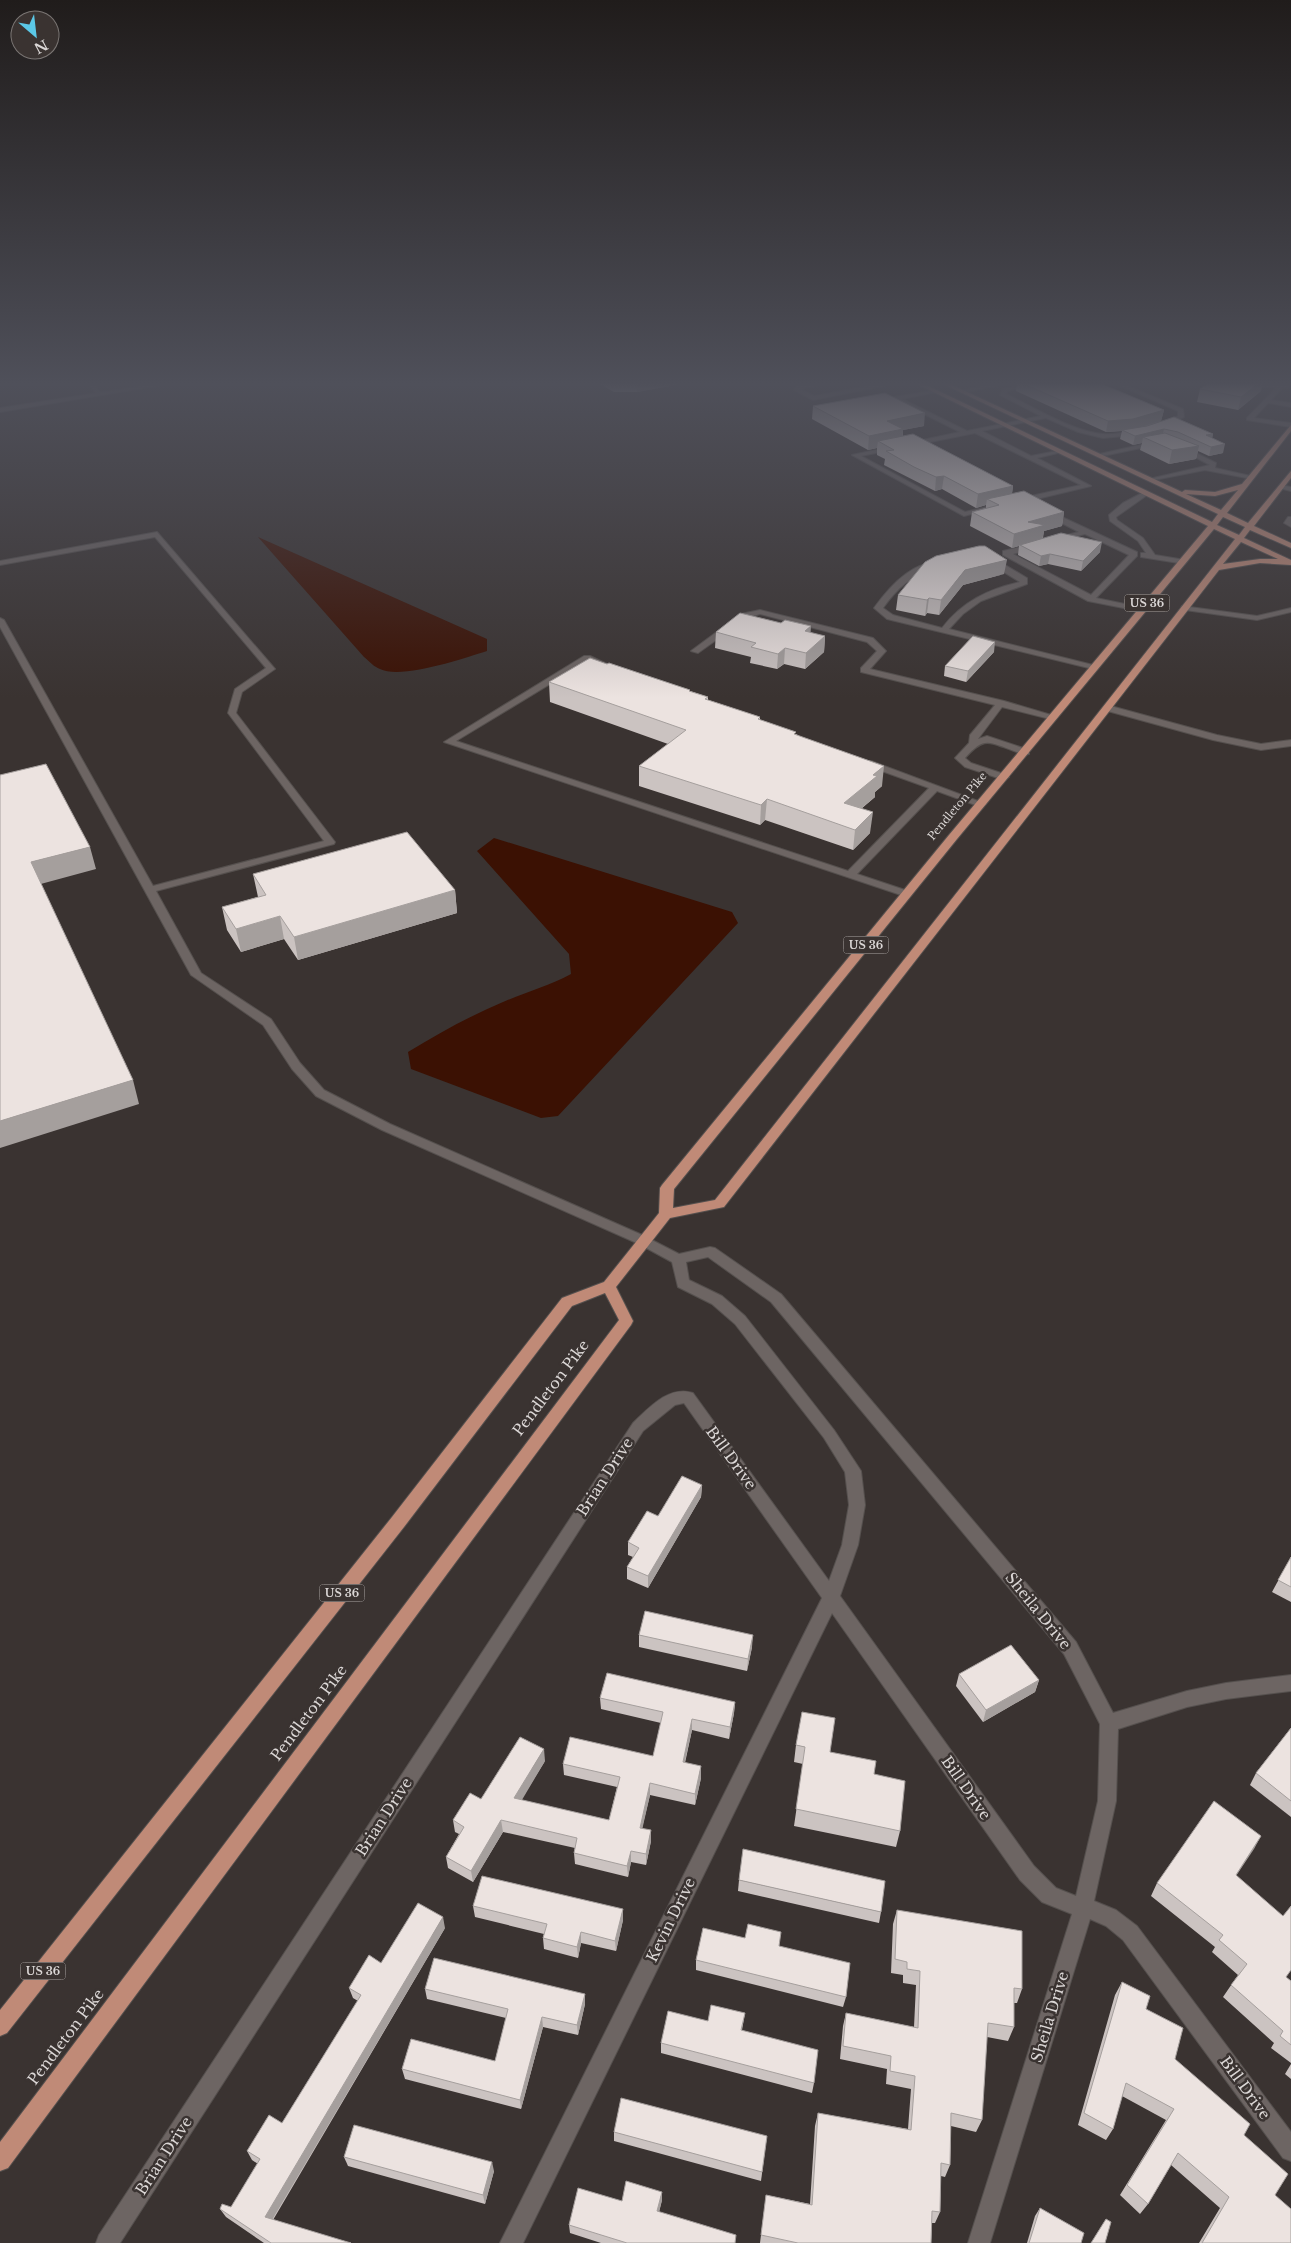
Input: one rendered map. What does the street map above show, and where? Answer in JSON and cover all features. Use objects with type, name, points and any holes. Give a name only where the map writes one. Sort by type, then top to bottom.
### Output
[{"type":"main road","points":[[1139,489],[1291,563]]},
{"type":"main road","points":[[1169,489],[1193,494],[1208,494],[1235,489]]},
{"type":"main road","points":[[1169,489],[1291,546]]},
{"type":"main road","name":"Pendleton Pike","points":[[666,1214],[667,1188],[981,804],[1243,489]]},
{"type":"main road","name":"US 36","points":[[1107,708],[1215,568],[1280,489]]},
{"type":"main road","points":[[1215,568],[1260,561],[1291,563]]},
{"type":"main road","points":[[609,1286],[666,1214],[720,1204],[1107,708]]},
{"type":"main road","name":"US 36","points":[[0,2026],[398,1522],[567,1302],[609,1286]]},
{"type":"main road","name":"Pendleton Pike","points":[[0,2160],[626,1321],[609,1286]]},
{"type":"street","points":[[917,489],[964,514],[990,508]]},
{"type":"street","points":[[1016,499],[1024,500],[1076,489]]},
{"type":"street","points":[[1146,492],[1112,517],[1114,521],[1139,537],[1148,546],[1151,555]]},
{"type":"street","points":[[1024,500],[1033,505]]},
{"type":"street","points":[[1042,509],[1134,554],[1151,555],[1182,562]]},
{"type":"street","points":[[1291,519],[1288,523],[1291,525]]},
{"type":"street","points":[[1051,541],[1086,532]]},
{"type":"street","points":[[0,563],[157,534],[271,669],[238,691],[232,713],[330,842],[150,890]]},
{"type":"street","points":[[1042,544],[1006,553],[1091,599],[1141,610]]},
{"type":"street","points":[[1091,599],[1134,554]]},
{"type":"street","points":[[944,631],[951,620],[984,594],[1023,584],[1024,580],[985,557]]},
{"type":"street","points":[[941,563],[925,567],[910,575],[898,584],[878,608],[890,617],[1094,668]]},
{"type":"street","points":[[1185,608],[1257,618],[1291,610]]},
{"type":"street","points":[[695,651],[744,616],[760,612],[870,640],[882,650],[864,670],[1054,717]]},
{"type":"street","points":[[0,620],[197,975],[267,1022],[296,1066],[320,1093],[386,1127],[644,1241],[678,1259],[684,1283],[717,1300],[740,1320],[829,1434],[852,1471],[857,1505],[850,1544],[831,1597]]},
{"type":"street","points":[[0,641],[11,639]]},
{"type":"street","points":[[615,668],[587,658],[449,742],[907,894]]},
{"type":"street","points":[[974,743],[973,737],[1001,703]]},
{"type":"street","points":[[1107,708],[1216,738],[1261,747],[1291,743]]},
{"type":"street","points":[[1004,778],[968,765],[960,758],[974,743],[986,740],[1026,752]]},
{"type":"street","points":[[862,760],[981,804]]},
{"type":"street","points":[[850,875],[935,788]]},
{"type":"street","name":"Sheila Drive","points":[[678,1259],[710,1252],[776,1298],[1070,1648],[1109,1723],[1107,1801],[1083,1909],[979,2243]]},
{"type":"street","name":"Bill Drive","points":[[671,1399],[688,1397],[1027,1873],[1040,1888],[1049,1894],[1083,1909],[1099,1912],[1109,1917],[1135,1938],[1291,2150]]},
{"type":"street","name":"Brian Drive","points":[[108,2243],[638,1427],[671,1399]]},
{"type":"street","name":"Kevin Drive","points":[[511,2243],[831,1597]]},
{"type":"street","points":[[1109,1723],[1207,1695],[1291,1683]]},
{"type":"shaded area","points":[[258,537],[487,639],[487,651],[449,663],[417,670],[390,672],[378,668],[364,657]]},
{"type":"shaded area","points":[[494,838],[732,912],[738,923],[558,1116],[541,1118],[411,1069],[408,1052],[479,1013],[571,974],[569,954],[477,851]]},
{"type":"building","points":[[968,489],[1001,489],[978,494]]},
{"type":"building","points":[[1024,491],[1064,512],[1028,522],[1045,525],[1014,534],[972,512],[999,505],[987,499]]},
{"type":"building","points":[[1061,533],[1102,542],[1083,561],[1050,554],[1041,556],[1020,545]]},
{"type":"building","points":[[985,546],[1007,560],[965,570],[941,600],[929,598],[927,600],[898,595],[925,562],[936,556]]},
{"type":"building","points":[[740,613],[781,623],[785,620],[811,626],[805,631],[825,636],[806,653],[785,648],[778,654],[751,647],[756,643],[716,632]]},
{"type":"building","points":[[973,636],[995,642],[968,671],[945,666]]},
{"type":"building","points":[[590,658],[690,690],[708,697],[705,699],[760,717],[758,719],[796,732],[794,734],[884,766],[873,775],[877,776],[844,803],[873,812],[855,830],[767,799],[761,805],[639,766],[686,730],[549,682]]},
{"type":"building","points":[[46,764],[90,847],[31,862],[133,1080],[0,1121],[0,775]]},
{"type":"building","points":[[407,832],[455,890],[294,937],[280,916],[236,929],[222,907],[266,895],[253,874]]},
{"type":"building","points":[[682,1476],[702,1485],[648,1576],[627,1567],[639,1548],[628,1542],[647,1511],[658,1516]]},
{"type":"building","points":[[1291,1557],[1291,1587],[1278,1580]]},
{"type":"building","points":[[645,1611],[753,1635],[748,1659],[639,1635]]},
{"type":"building","points":[[1011,1645],[1039,1680],[986,1710],[959,1674]]},
{"type":"building","points":[[607,1673],[735,1702],[730,1727],[692,1719],[683,1762],[701,1766],[695,1794],[650,1783],[640,1828],[651,1830],[646,1854],[631,1851],[627,1866],[574,1853],[577,1838],[501,1820],[471,1871],[446,1857],[464,1827],[453,1820],[470,1793],[481,1799],[520,1737],[544,1749],[514,1798],[609,1820],[620,1777],[563,1764],[570,1737],[653,1756],[663,1712],[600,1698]]},
{"type":"building","points":[[802,1712],[835,1718],[830,1752],[876,1761],[874,1774],[905,1781],[900,1831],[796,1809],[805,1747],[796,1745]]},
{"type":"building","points":[[1291,1728],[1291,1801],[1256,1773]]},
{"type":"building","points":[[1214,1801],[1261,1836],[1236,1875],[1283,1916],[1291,1906],[1291,1970],[1286,1977],[1291,1981],[1291,2045],[1280,2036],[1283,2031],[1231,1985],[1247,1964],[1219,1940],[1223,1935],[1157,1883]]},
{"type":"building","points":[[743,1849],[885,1881],[881,1912],[739,1880]]},
{"type":"building","points":[[482,1876],[623,1909],[615,1941],[581,1932],[577,1947],[543,1938],[547,1924],[473,1906]]},
{"type":"building","points":[[418,1903],[443,1917],[265,2217],[351,2243],[271,2243],[220,2209],[222,2204],[231,2207],[260,2159],[247,2151],[269,2115],[282,2123],[361,1995],[349,1988],[369,1955],[381,1963]]},
{"type":"building","points":[[897,1910],[1022,1931],[1022,1989],[1014,1988],[1014,2027],[988,2023],[982,2120],[951,2113],[950,2165],[941,2163],[940,2212],[932,2211],[931,2243],[798,2243],[761,2235],[766,2195],[812,2205],[818,2113],[911,2130],[915,2076],[890,2071],[891,2056],[843,2046],[846,2013],[918,2028],[920,1971],[907,1969],[907,1962],[895,1959]]},
{"type":"building","points":[[748,1924],[781,1932],[779,1946],[850,1963],[846,1997],[696,1960],[703,1928],[745,1938]]},
{"type":"building","points":[[434,1958],[585,1994],[577,2025],[542,2017],[520,2100],[402,2069],[411,2039],[495,2061],[508,2009],[425,1989]]},
{"type":"building","points":[[1122,1982],[1150,1996],[1146,2009],[1183,2028],[1175,2059],[1250,2124],[1244,2135],[1288,2174],[1275,2195],[1291,2209],[1291,2243],[1202,2243],[1229,2197],[1178,2153],[1148,2204],[1127,2185],[1174,2109],[1126,2083],[1113,2129],[1084,2113]]},
{"type":"building","points":[[711,2005],[745,2013],[741,2030],[818,2050],[814,2083],[661,2043],[668,2011],[708,2021]]},
{"type":"building","points":[[621,2098],[767,2136],[762,2172],[614,2132]]},
{"type":"building","points":[[354,2125],[492,2162],[483,2195],[344,2157]]},
{"type":"building","points":[[626,2181],[662,2192],[657,2211],[736,2235],[735,2243],[627,2243],[569,2225],[578,2188],[622,2201]]},
{"type":"building","points":[[1040,2208],[1084,2233],[1081,2243],[1029,2243]]},
{"type":"building","points":[[1106,2219],[1111,2222],[1105,2243],[1091,2243]]}]
